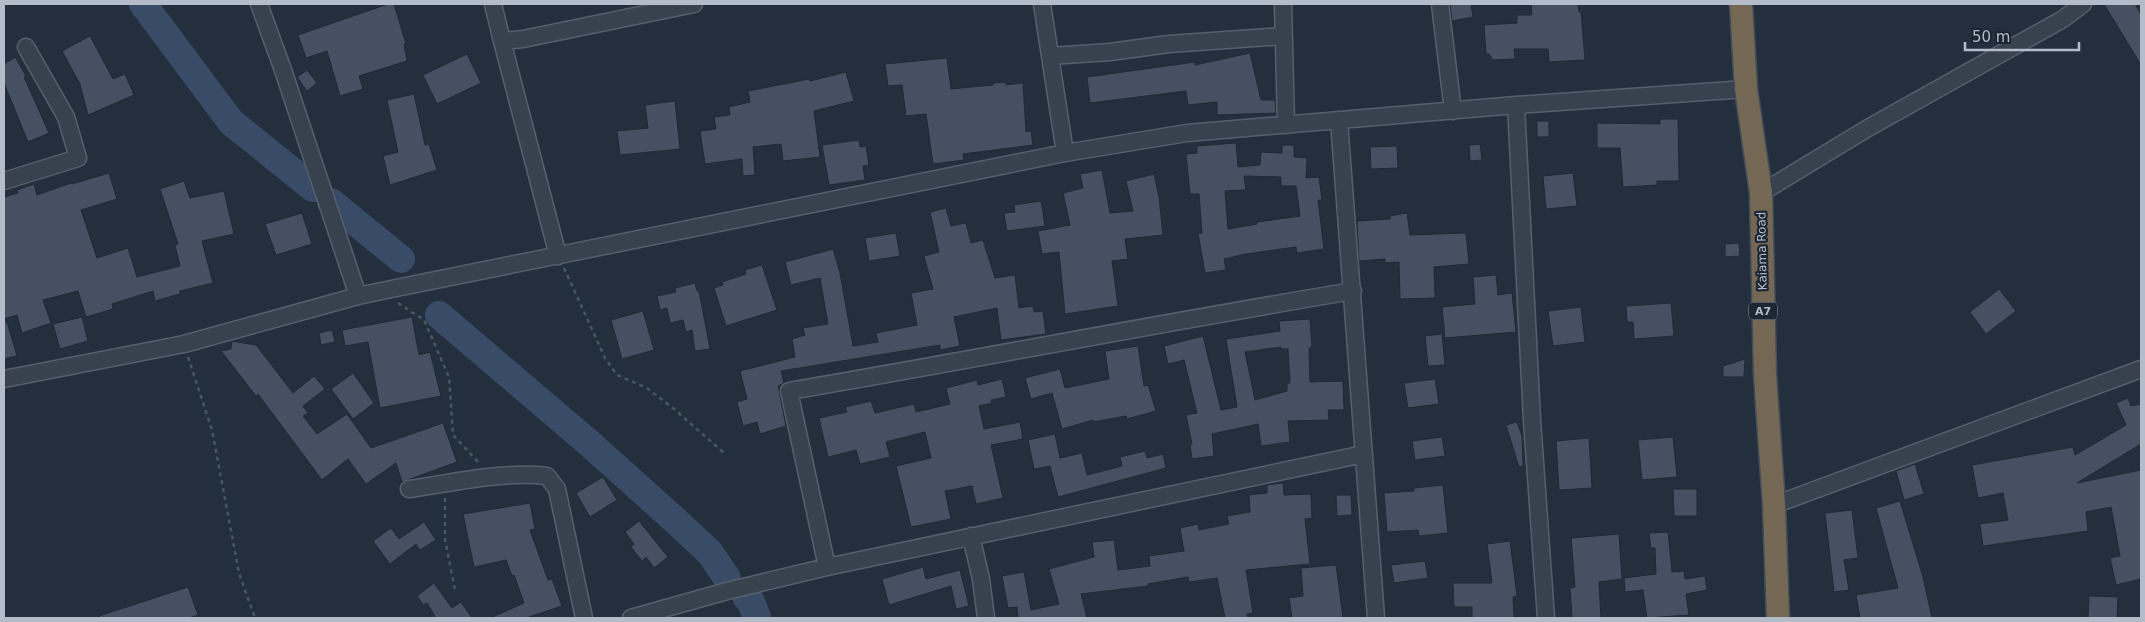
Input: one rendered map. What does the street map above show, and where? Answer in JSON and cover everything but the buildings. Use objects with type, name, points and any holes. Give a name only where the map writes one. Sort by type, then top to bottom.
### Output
[{"type":"highway","name":"Kaiama Road","points":[[1741,4],[1746,89],[1761,193],[1765,375],[1774,505],[1778,618]]},
{"type":"street","points":[[259,4],[283,70],[358,296]]},
{"type":"street","points":[[493,4],[558,256]]},
{"type":"street","points":[[502,41],[694,4]]},
{"type":"street","points":[[1042,4],[1065,154]]},
{"type":"street","points":[[1284,4],[1283,36],[1286,124]]},
{"type":"street","points":[[1440,4],[1453,111]]},
{"type":"street","points":[[1761,193],[1884,119],[2062,20],[2083,4]]},
{"type":"street","points":[[1050,56],[1110,52],[1169,44],[1283,36]]},
{"type":"street","points":[[4,181],[78,158],[66,116],[26,47]]},
{"type":"street","points":[[4,379],[184,344],[358,296],[1065,154],[1187,133],[1516,105],[1746,89]]},
{"type":"street","points":[[1516,105],[1532,411],[1546,618]]},
{"type":"street","points":[[1339,120],[1376,618]]},
{"type":"street","points":[[827,567],[789,391],[930,367],[1189,318],[1353,291]]},
{"type":"street","points":[[1774,505],[2141,368]]},
{"type":"street","points":[[631,618],[727,591],[827,567],[1364,454]]},
{"type":"street","points":[[408,490],[493,476],[532,474],[547,476],[557,489],[584,618]]},
{"type":"street","points":[[971,536],[981,579],[986,618]]},
{"type":"path","points":[[558,256],[605,358],[617,375],[647,388],[724,453]]},
{"type":"path","points":[[380,292],[424,320],[449,377],[453,434],[470,455],[493,476]]},
{"type":"path","points":[[184,344],[212,430],[239,573],[255,618]]},
{"type":"path","points":[[445,484],[445,538],[455,590]]},
{"type":"waterway","points":[[143,4],[231,122],[313,188]]},
{"type":"waterway","points":[[331,202],[401,259]]},
{"type":"waterway","points":[[439,315],[589,443],[676,521],[710,553],[727,578]]},
{"type":"waterway","points":[[747,598],[751,602],[757,618]]}]
